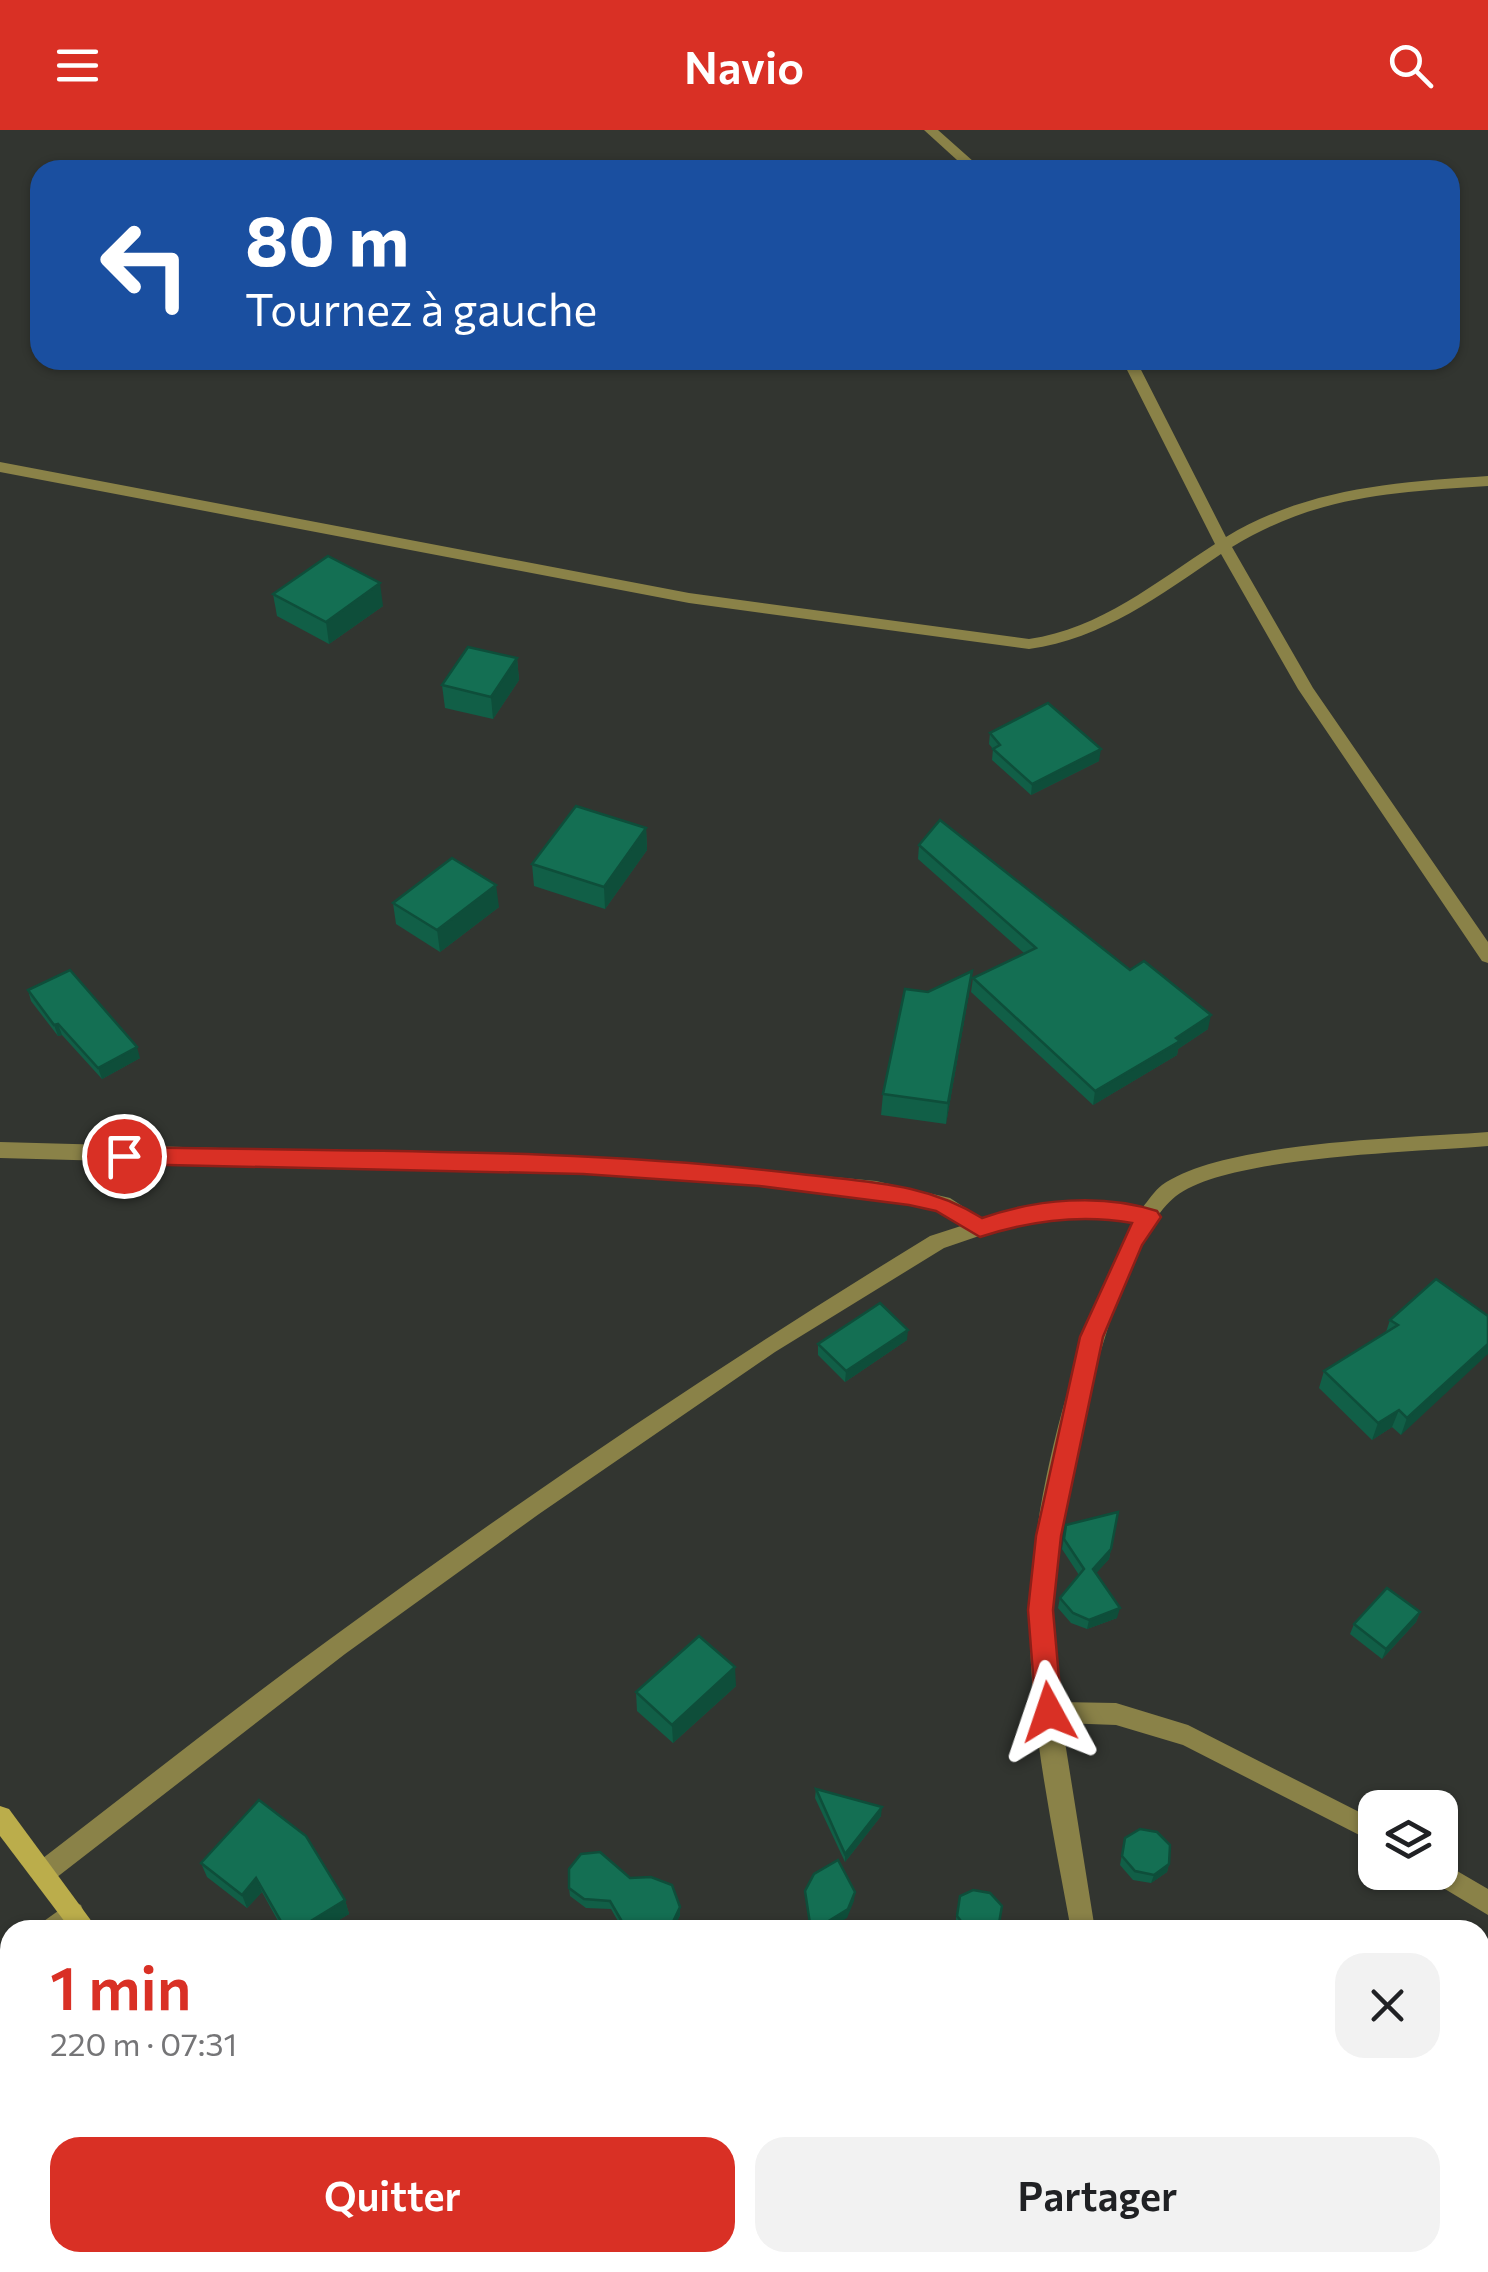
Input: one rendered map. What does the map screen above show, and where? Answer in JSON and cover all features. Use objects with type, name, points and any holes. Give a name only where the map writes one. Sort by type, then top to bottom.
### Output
[{"type":"main road","points":[[0,1818],[42,1874],[68,1920]]},
{"type":"street","points":[[930,130],[964,160]]},
{"type":"street","points":[[1134,370],[1222,543],[1306,688],[1486,949]]},
{"type":"street","points":[[0,467],[689,598],[1029,644],[1048,644],[1086,632],[1222,543],[1324,497],[1385,488],[1488,481]]},
{"type":"street","points":[[1081,1920],[1049,1712],[1040,1610],[1048,1536],[1092,1337],[1132,1241],[1166,1191],[1225,1166],[1488,1139]]},
{"type":"street","points":[[0,1150],[583,1166],[759,1178],[909,1196],[943,1204],[980,1228]]},
{"type":"street","points":[[42,1874],[337,1646],[531,1507],[768,1346],[936,1242],[1017,1215],[1102,1209],[1149,1217]]},
{"type":"street","points":[[1049,1712],[1116,1714],[1188,1736],[1358,1823]]},
{"type":"street","points":[[1458,1884],[1488,1904]]},
{"type":"building","points":[[328,556],[380,583],[326,622],[273,594]]},
{"type":"building","points":[[468,647],[517,658],[491,697],[442,685]]},
{"type":"building","points":[[1048,703],[1101,749],[1032,784],[993,749],[1000,745],[990,733]]},
{"type":"building","points":[[576,806],[646,828],[604,887],[532,864]]},
{"type":"building","points":[[940,820],[1130,970],[1144,961],[1211,1015],[1176,1038],[1180,1041],[1095,1091],[973,978],[1036,948],[919,845]]},
{"type":"building","points":[[452,858],[496,885],[437,930],[393,903]]},
{"type":"building","points":[[70,970],[137,1047],[98,1068],[58,1024],[54,1025],[28,990]]},
{"type":"building","points":[[972,971],[948,1103],[883,1094],[905,989],[928,992]]},
{"type":"building","points":[[1436,1279],[1488,1316],[1488,1344],[1407,1418],[1399,1410],[1378,1423],[1324,1371],[1398,1325],[1390,1320]]},
{"type":"building","points":[[880,1303],[908,1330],[846,1371],[818,1344]]},
{"type":"building","points":[[1118,1512],[1111,1549],[1093,1569],[1120,1608],[1089,1620],[1073,1613],[1060,1598],[1084,1569],[1064,1539],[1066,1525]]},
{"type":"building","points":[[1387,1588],[1420,1612],[1386,1649],[1354,1624]]},
{"type":"building","points":[[699,1636],[735,1667],[672,1725],[636,1692]]},
{"type":"building","points":[[816,1789],[882,1807],[845,1854]]},
{"type":"building","points":[[259,1800],[306,1836],[345,1900],[312,1920],[280,1920],[256,1878],[242,1895],[201,1863]]},
{"type":"building","points":[[1140,1829],[1157,1832],[1170,1845],[1169,1864],[1154,1875],[1135,1871],[1122,1856],[1125,1838]]},
{"type":"building","points":[[600,1852],[630,1878],[651,1877],[672,1885],[680,1907],[674,1920],[621,1920],[610,1901],[584,1899],[569,1888],[569,1869],[581,1854]]},
{"type":"building","points":[[838,1860],[855,1892],[848,1909],[830,1920],[809,1920],[805,1891],[814,1874]]},
{"type":"building","points":[[973,1890],[990,1893],[1002,1906],[1000,1920],[960,1920],[957,1916],[960,1896]]},
{"type":"route","points":[[124,1156],[583,1166],[759,1178],[876,1189],[909,1196],[943,1204],[980,1228],[1017,1215],[1102,1209],[1149,1217],[1132,1241],[1092,1337],[1048,1536],[1040,1610],[1049,1712]]}]
